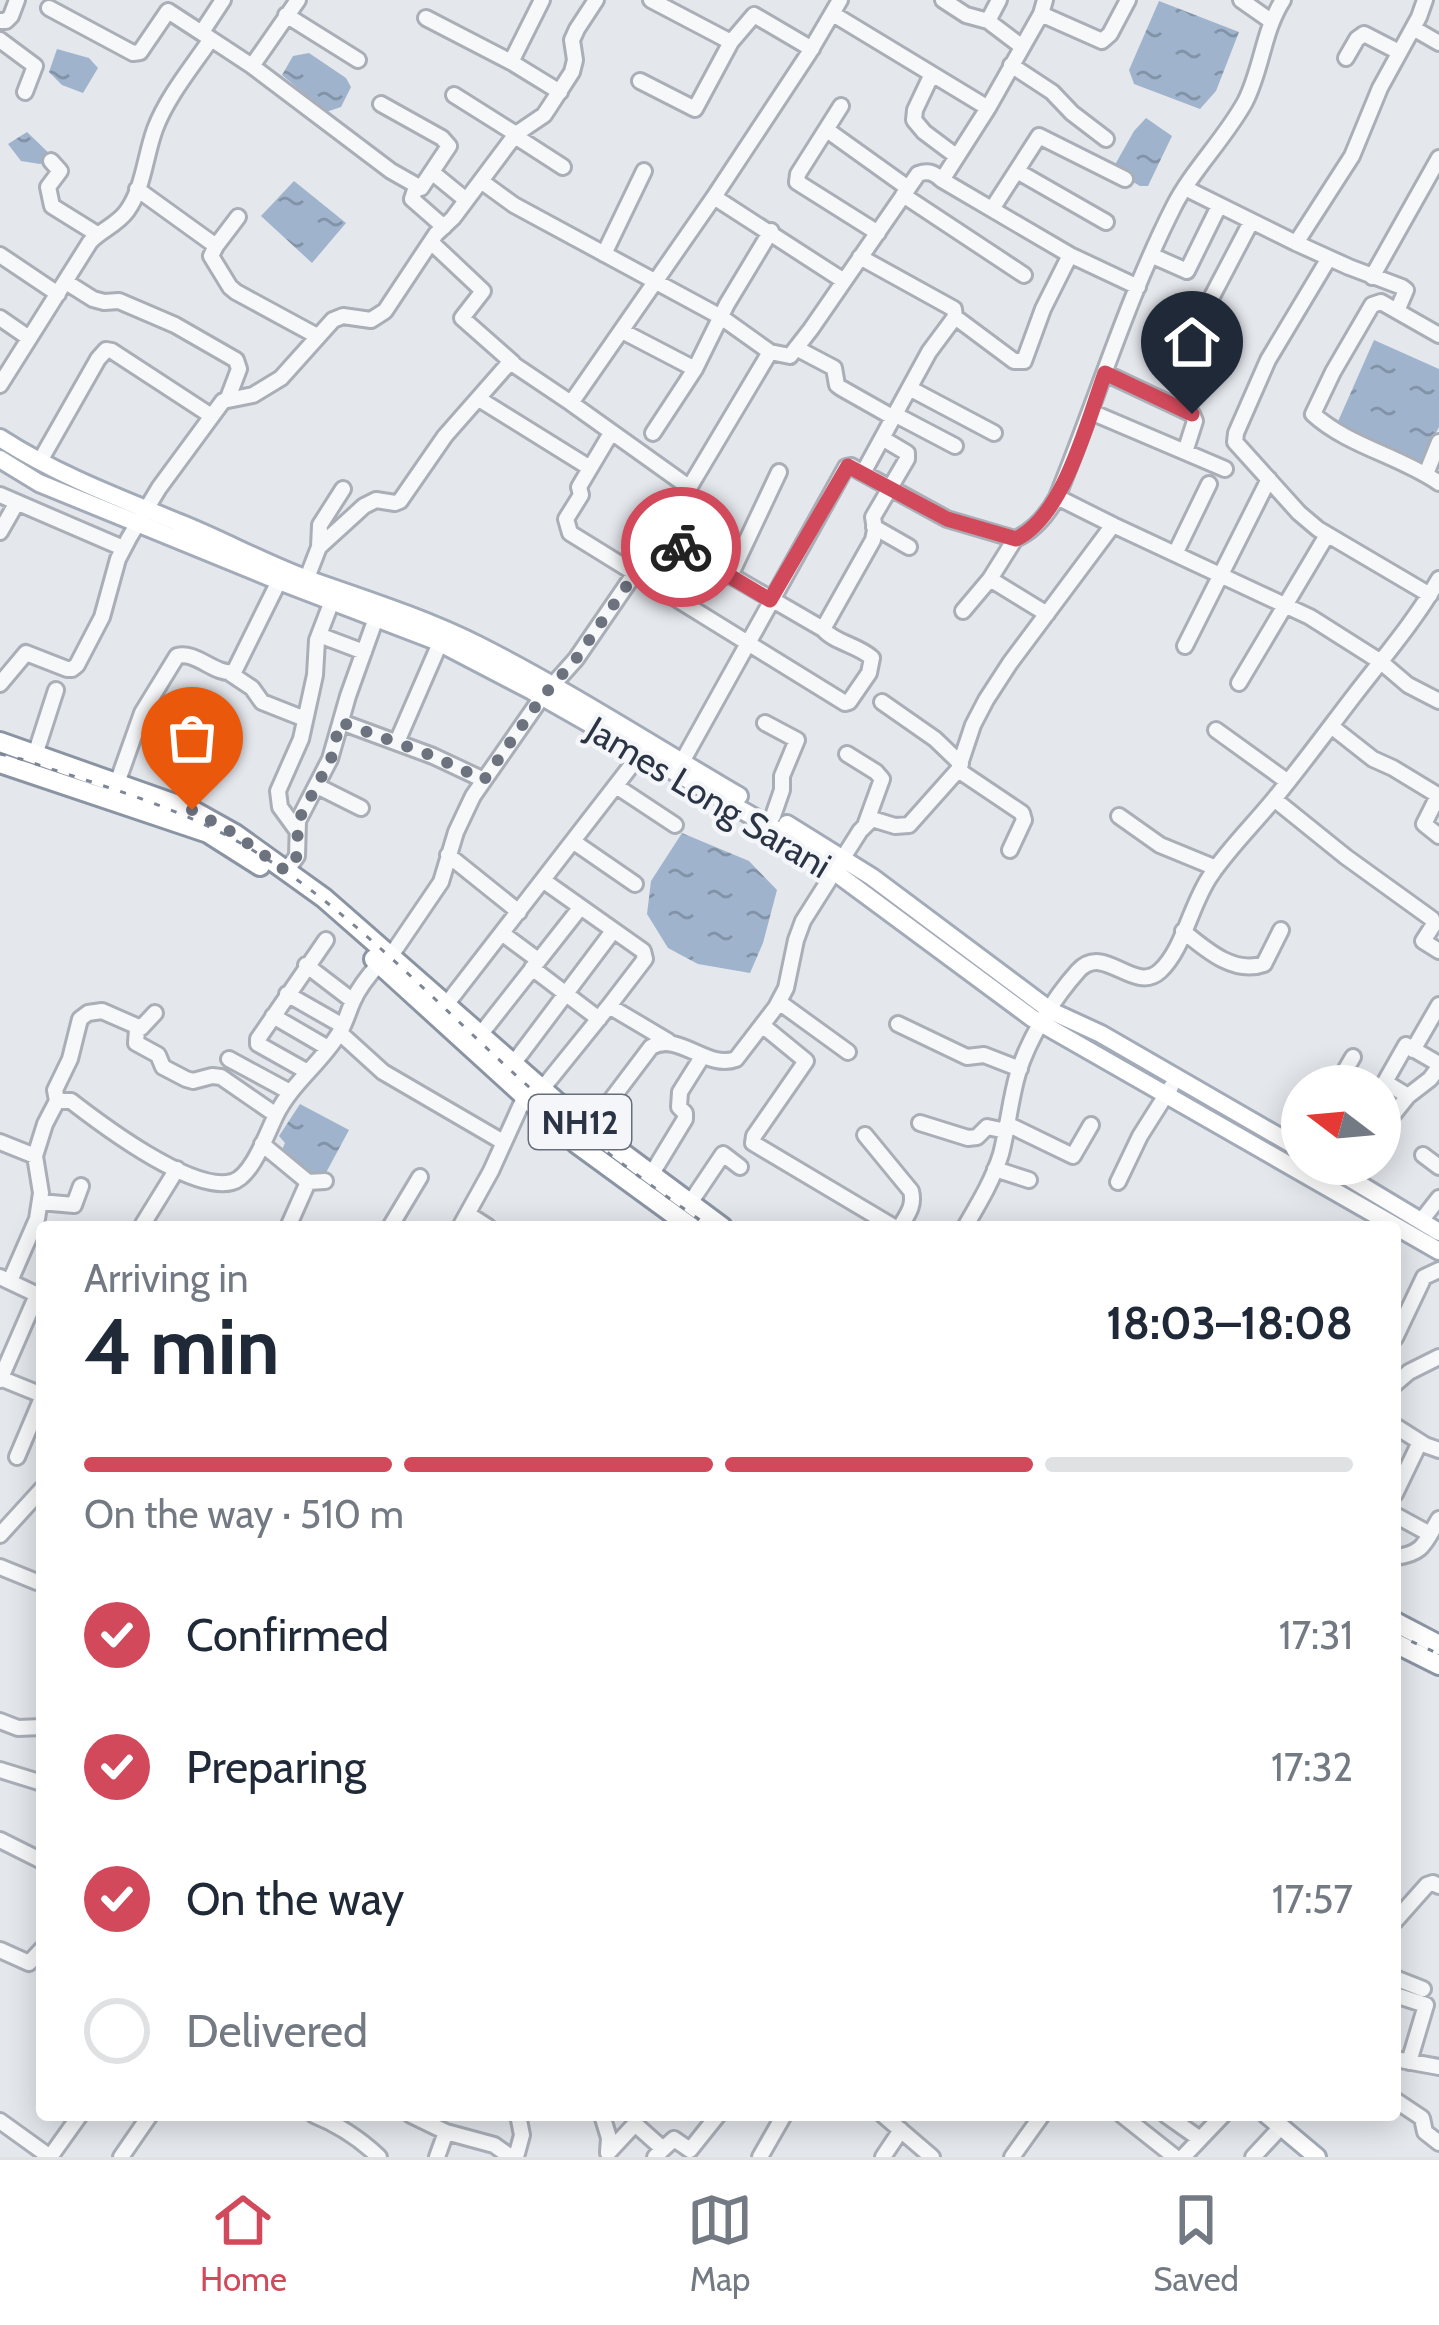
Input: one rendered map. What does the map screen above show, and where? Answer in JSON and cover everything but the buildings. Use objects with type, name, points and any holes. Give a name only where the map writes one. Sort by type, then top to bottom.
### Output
[{"type":"highway","name":"NH12","points":[[0,742],[208,833],[266,869],[384,960],[684,1221]]},
{"type":"highway","name":"NH12","points":[[0,763],[192,810],[235,834],[324,898],[384,960]]},
{"type":"highway","name":"NH12","points":[[442,1011],[513,1064],[533,1093]]},
{"type":"highway","name":"NH12","points":[[565,1121],[589,1129],[714,1221]]},
{"type":"highway","points":[[1401,1625],[1439,1645]]},
{"type":"highway","points":[[1401,1646],[1439,1665]]},
{"type":"main road","points":[[0,438],[122,501],[143,517],[307,578],[378,614],[478,645],[548,691]]},
{"type":"main road","name":"James Long Sarani","points":[[0,459],[39,483],[143,517],[280,581],[378,614],[548,691],[839,866],[1046,1017],[1166,1095],[1386,1221]]},
{"type":"main road","points":[[645,748],[682,762],[773,816],[839,866]]},
{"type":"main road","points":[[1046,1017],[1101,1034],[1281,1138]]},
{"type":"main road","points":[[1361,1185],[1439,1232]]},
{"type":"main road","name":"James Long Sarani","points":[[1401,1229],[1439,1251]]},
{"type":"main road","points":[[1274,2122],[1317,2157]]},
{"type":"street","points":[[17,0],[11,16],[3,21],[0,39],[34,66],[25,92]]},
{"type":"street","points":[[0,385],[97,234],[116,224],[128,210],[157,123],[223,0]]},
{"type":"street","points":[[511,62],[542,0]]},
{"type":"street","points":[[228,398],[267,388],[291,369],[333,320],[343,316],[370,320],[385,311],[431,242],[516,135],[544,115],[560,92],[575,60],[572,40],[596,0]]},
{"type":"street","points":[[651,0],[731,41]]},
{"type":"street","points":[[943,0],[966,15],[988,21],[1021,46]]},
{"type":"street","points":[[988,21],[999,0]]},
{"type":"street","points":[[1241,0],[1270,21]]},
{"type":"street","points":[[963,611],[1016,539],[1044,518],[1057,497],[1173,208],[1245,102],[1270,21],[1283,0]]},
{"type":"street","points":[[1297,243],[1352,156],[1425,0]]},
{"type":"street","points":[[942,180],[988,109],[1043,7],[1102,41],[1126,1]]},
{"type":"street","points":[[252,67],[293,4],[358,60]]},
{"type":"street","points":[[49,8],[137,54],[168,5],[416,187],[424,186],[448,151],[447,142],[382,104]]},
{"type":"street","points":[[571,403],[714,197],[837,7],[988,109]]},
{"type":"street","points":[[640,81],[695,109],[731,41],[754,15],[812,49]]},
{"type":"street","points":[[426,18],[560,92]]},
{"type":"street","points":[[1413,28],[1439,43]]},
{"type":"street","points":[[1346,58],[1364,34],[1399,52]]},
{"type":"street","points":[[1011,65],[1052,92],[1106,140]]},
{"type":"street","points":[[932,74],[914,120],[956,156]]},
{"type":"street","points":[[454,94],[563,167]]},
{"type":"street","points":[[841,106],[797,182],[878,233]]},
{"type":"street","points":[[827,130],[1024,275]]},
{"type":"street","points":[[992,209],[1039,136],[1125,178]]},
{"type":"street","points":[[1372,277],[1439,158]]},
{"type":"street","points":[[51,161],[60,171],[48,187],[52,206],[97,234]]},
{"type":"street","points":[[604,254],[644,170]]},
{"type":"street","points":[[481,181],[514,205],[721,317],[770,352],[790,356],[905,191],[925,171],[1070,255],[1138,287]]},
{"type":"street","points":[[1017,171],[1106,222]]},
{"type":"street","points":[[433,173],[466,200]]},
{"type":"street","points":[[416,187],[412,199],[444,227]]},
{"type":"street","points":[[1185,188],[1406,290],[1397,311]]},
{"type":"street","points":[[137,189],[216,246]]},
{"type":"street","points":[[714,197],[844,280]]},
{"type":"street","points":[[1153,256],[1187,271],[1220,206]]},
{"type":"street","points":[[238,217],[216,246],[212,260],[230,287],[317,336]]},
{"type":"street","points":[[1208,304],[1251,222]]},
{"type":"street","points":[[653,433],[695,369],[771,231]]},
{"type":"street","points":[[431,242],[483,291],[462,318],[513,363],[686,494]]},
{"type":"street","points":[[0,255],[62,288],[99,302],[119,301],[176,325],[236,360],[238,368],[228,398],[210,416],[123,548],[102,617],[77,665],[67,669],[26,653],[0,684]]},
{"type":"street","points":[[955,317],[1014,361],[1024,361],[1070,255]]},
{"type":"street","points":[[860,257],[954,309],[955,317],[929,352],[862,473]]},
{"type":"street","points":[[1329,258],[1268,360],[1235,442],[1299,514],[1430,595]]},
{"type":"street","points":[[1439,335],[1382,302],[1372,305],[1313,414],[1432,478],[1439,442]]},
{"type":"street","points":[[0,319],[29,338]]},
{"type":"street","points":[[622,331],[695,369]]},
{"type":"street","points":[[796,348],[834,368],[841,388],[955,446]]},
{"type":"street","points":[[40,461],[106,350],[210,416]]},
{"type":"street","points":[[57,1101],[71,1101],[139,1149],[204,1181],[218,1184],[242,1178],[290,1092],[342,1029],[365,980],[436,891],[463,815],[484,780],[662,535],[770,352]]},
{"type":"street","points":[[319,547],[370,501],[400,500],[445,436],[513,363]]},
{"type":"street","points":[[1105,373],[1192,414],[1196,421],[1185,452]]},
{"type":"street","points":[[911,389],[994,434]]},
{"type":"street","points":[[479,399],[590,469]]},
{"type":"street","points":[[1091,412],[1225,469]]},
{"type":"street","points":[[611,434],[578,487],[581,495],[566,519],[570,533],[841,702],[849,702],[869,673],[872,658],[866,652],[829,635],[662,535]]},
{"type":"street","points":[[823,629],[873,540],[873,517],[908,456],[882,439]]},
{"type":"street","points":[[682,762],[846,467],[947,519],[1016,539]]},
{"type":"street","points":[[730,576],[778,472]]},
{"type":"street","points":[[1185,646],[1269,479]]},
{"type":"street","points":[[1176,552],[1210,484]]},
{"type":"street","points":[[307,578],[319,547],[320,525],[343,489]]},
{"type":"street","points":[[0,495],[123,548]]},
{"type":"street","points":[[1057,497],[1286,604],[1381,662],[1408,685],[1439,700]]},
{"type":"street","points":[[0,532],[16,503]]},
{"type":"street","points":[[866,823],[872,819],[909,825],[959,767],[986,700],[1113,525]]},
{"type":"street","points":[[874,527],[909,547]]},
{"type":"street","points":[[1239,683],[1327,535]]},
{"type":"street","points":[[990,579],[1047,614]]},
{"type":"street","points":[[968,1221],[995,1168],[1020,1069],[1046,1017],[1079,970],[1095,960],[1142,977],[1153,976],[1168,962],[1198,895],[1216,868],[1381,662],[1439,579]]},
{"type":"street","points":[[231,674],[280,581]]},
{"type":"street","points":[[296,829],[280,807],[278,791],[301,739],[320,635],[332,601]]},
{"type":"street","points":[[286,871],[297,856],[296,829],[331,759],[378,614]]},
{"type":"street","points":[[320,635],[364,652]]},
{"type":"street","points":[[398,742],[440,643]]},
{"type":"street","points":[[114,792],[142,713],[177,656],[187,655],[231,674],[252,688],[262,702],[305,719]]},
{"type":"street","points":[[35,755],[56,690]]},
{"type":"street","points":[[882,702],[935,739],[959,767],[1022,813],[1024,820],[1010,850]]},
{"type":"street","points":[[340,722],[484,780]]},
{"type":"street","points":[[765,723],[797,740],[773,816]]},
{"type":"street","points":[[1331,726],[1372,759],[1438,796],[1424,824],[1439,836]]},
{"type":"street","points":[[1216,730],[1288,782]]},
{"type":"street","points":[[442,1011],[645,748]]},
{"type":"street","points":[[503,934],[566,993],[702,1057],[736,1059],[779,1002],[803,921],[866,823],[882,779],[847,754]]},
{"type":"street","points":[[316,786],[362,808]]},
{"type":"street","points":[[616,786],[675,826]]},
{"type":"street","points":[[1274,799],[1432,919],[1423,940],[1439,951]]},
{"type":"street","points":[[1119,816],[1160,845],[1216,868]]},
{"type":"street","points":[[574,842],[635,884]]},
{"type":"street","points":[[448,855],[519,912]]},
{"type":"street","points":[[464,1221],[533,1093],[646,959],[643,951],[544,881]]},
{"type":"street","points":[[480,1035],[580,908]]},
{"type":"street","points":[[513,1064],[613,931]]},
{"type":"street","points":[[1183,931],[1216,956],[1253,968],[1264,964],[1281,931]]},
{"type":"street","points":[[306,1071],[258,1040],[326,940]]},
{"type":"street","points":[[306,965],[353,1000]]},
{"type":"street","points":[[286,994],[342,1029],[383,1072],[503,1142]]},
{"type":"street","points":[[779,1002],[848,1052]]},
{"type":"street","points":[[1413,1050],[1439,1005]]},
{"type":"street","points":[[38,1221],[35,1156],[57,1101],[55,1090],[70,1059],[80,1019],[102,1011],[137,1029],[155,1013]]},
{"type":"street","points":[[273,1016],[328,1048]]},
{"type":"street","points":[[898,1024],[961,1055],[992,1057],[1020,1069]]},
{"type":"street","points":[[762,1025],[806,1061],[753,1143],[887,1221]]},
{"type":"street","points":[[137,1029],[134,1041],[161,1057],[166,1069],[193,1081],[221,1077],[276,1115]]},
{"type":"street","points":[[589,1129],[651,1047],[669,1042]]},
{"type":"street","points":[[1401,1105],[1439,1065],[1406,1046],[1385,1082],[1408,1096]]},
{"type":"street","points":[[651,1174],[685,1120],[678,1097],[702,1057]]},
{"type":"street","points":[[1348,1065],[1353,1057]]},
{"type":"street","points":[[229,1059],[290,1092]]},
{"type":"street","points":[[1118,1182],[1176,1078]]},
{"type":"street","points":[[920,1123],[968,1138],[977,1137],[987,1126],[1006,1128],[1073,1156],[1091,1125]]},
{"type":"street","points":[[865,1135],[911,1191],[911,1208],[901,1221]]},
{"type":"street","points":[[0,1142],[35,1156]]},
{"type":"street","points":[[262,1144],[308,1182],[326,1181]]},
{"type":"street","points":[[690,1203],[723,1154],[740,1166]]},
{"type":"street","points":[[1423,1155],[1439,1167]]},
{"type":"street","points":[[995,1168],[1029,1180]]},
{"type":"street","points":[[145,1221],[177,1169]]},
{"type":"street","points":[[394,1221],[420,1177]]},
{"type":"street","points":[[291,1221],[308,1182]]},
{"type":"street","points":[[40,1202],[74,1205],[81,1186]]},
{"type":"street","points":[[1421,1221],[1439,1198]]},
{"type":"street","points":[[35,1245],[5,1279],[36,1294]]},
{"type":"street","points":[[1401,1320],[1424,1277],[1439,1270]]},
{"type":"street","points":[[36,1302],[0,1379],[36,1394]]},
{"type":"street","points":[[1401,1379],[1439,1357]]},
{"type":"street","points":[[17,1457],[36,1411]]},
{"type":"street","points":[[1401,1430],[1439,1450]]},
{"type":"street","points":[[1401,1482],[1420,1442]]},
{"type":"street","points":[[0,1535],[36,1495]]},
{"type":"street","points":[[0,1508],[16,1516]]},
{"type":"street","points":[[1401,1519],[1432,1540]]},
{"type":"street","points":[[1401,1556],[1416,1553],[1432,1540],[1439,1519]]},
{"type":"street","points":[[0,1567],[36,1582]]},
{"type":"street","points":[[0,1720],[18,1728],[36,1727]]},
{"type":"street","points":[[0,1770],[36,1781]]},
{"type":"street","points":[[0,1840],[36,1858]]},
{"type":"street","points":[[1401,1914],[1426,1885],[1439,1886]]},
{"type":"street","points":[[0,1950],[29,1963],[36,1955]]},
{"type":"street","points":[[1401,1980],[1423,1989]]},
{"type":"street","points":[[1401,1997],[1426,2006],[1402,2060],[1439,2068]]},
{"type":"street","points":[[1401,2104],[1422,2118],[1425,2132],[1439,2143]]},
{"type":"street","points":[[0,2121],[50,2157],[76,2121]]},
{"type":"street","points":[[121,2157],[146,2121]]},
{"type":"street","points":[[329,2121],[379,2157]]},
{"type":"street","points":[[423,2121],[494,2145],[513,2157],[522,2135],[519,2121]]},
{"type":"street","points":[[604,2121],[607,2155]]},
{"type":"street","points":[[607,2155],[635,2124],[659,2153],[674,2139],[689,2150],[713,2121]]},
{"type":"street","points":[[760,2157],[781,2121]]},
{"type":"street","points":[[890,2121],[932,2157]]},
{"type":"street","points":[[1012,2157],[1038,2121]]},
{"type":"street","points":[[1133,2121],[1179,2157],[1217,2121]]},
{"type":"street","points":[[1174,2121],[1200,2139]]},
{"type":"street","points":[[1253,2157],[1274,2122]]},
{"type":"street","points":[[890,2154],[901,2130]]},
{"type":"street","points":[[437,2157],[446,2132]]},
{"type":"water","points":[[1159,1],[1239,32],[1216,91],[1200,109],[1134,84],[1129,70]]},
{"type":"water","points":[[57,49],[89,58],[98,68],[83,93],[62,85],[49,72]]},
{"type":"water","points":[[309,53],[346,78],[351,87],[341,107],[326,112],[282,75],[293,56]]},
{"type":"water","points":[[1146,118],[1172,136],[1148,186],[1140,186],[1112,170]]},
{"type":"water","points":[[27,132],[55,159],[40,164],[21,161],[8,144]]},
{"type":"water","points":[[294,181],[346,223],[312,263],[261,216]]},
{"type":"water","points":[[1374,340],[1439,369],[1439,427],[1418,467],[1336,426]]},
{"type":"water","points":[[682,833],[749,861],[777,890],[750,973],[698,964],[668,948],[647,914],[651,881]]},
{"type":"water","points":[[300,1104],[349,1130],[321,1182],[279,1156],[285,1143],[279,1136]]},
{"type":"railway","points":[[0,754],[183,815],[274,864],[351,922],[572,1125],[702,1221]]},
{"type":"railway","points":[[1401,1637],[1439,1654]]},
{"type":"way so far","points":[[192,810],[286,871],[297,856],[298,821],[331,759],[340,722],[484,780],[662,535],[681,547]]},
{"type":"route","points":[[681,547],[770,600],[848,466],[947,519],[1016,539],[1052,508],[1105,373],[1192,414]]}]
